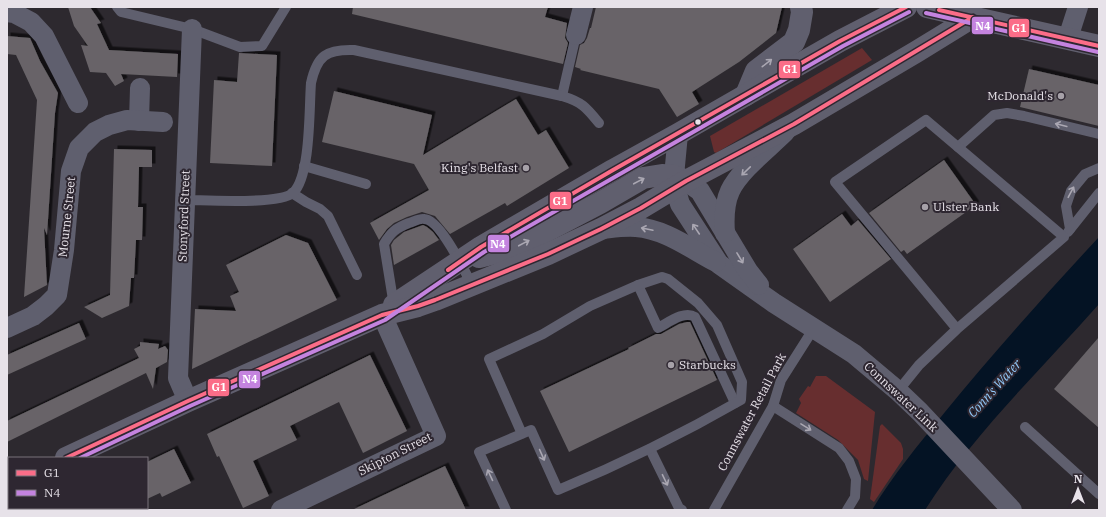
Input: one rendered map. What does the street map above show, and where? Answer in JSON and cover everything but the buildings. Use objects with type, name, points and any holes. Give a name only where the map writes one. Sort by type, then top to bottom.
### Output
[{"type":"main road","points":[[746,95],[756,71],[794,42],[799,30],[802,12],[801,7]]},
{"type":"main road","points":[[68,457],[188,401],[391,310],[481,247],[840,40],[906,7]]},
{"type":"main road","points":[[927,7],[1099,46]]},
{"type":"main road","points":[[391,310],[418,306],[548,254],[601,229],[640,208],[679,181],[794,124],[973,17]]},
{"type":"main road","points":[[460,261],[514,248],[600,203],[643,178],[662,175],[679,181]]},
{"type":"street","points":[[576,35],[582,7]]},
{"type":"street","points":[[1068,38],[1078,7]]},
{"type":"street","points":[[7,12],[14,13],[32,22],[44,36],[78,103]]},
{"type":"street","name":"Stonyford Street","points":[[188,401],[178,378],[192,29]]},
{"type":"street","points":[[139,121],[140,88]]},
{"type":"street","name":"Mourne Street","points":[[7,328],[32,316],[46,306],[57,295],[64,250],[71,171],[79,148],[95,132],[109,125],[127,120],[163,122]]},
{"type":"street","points":[[724,233],[726,203],[734,185],[741,175],[794,124]]},
{"type":"street","name":"Connswater Link","points":[[678,134],[680,204],[719,264]]},
{"type":"street","name":"Connswater Link","points":[[679,181],[700,191],[748,271],[774,303]]},
{"type":"street","name":"Connswater Link","points":[[601,229],[635,227],[649,229],[674,238],[719,264],[774,303],[854,354],[920,412],[1012,510]]},
{"type":"street","name":"Skipton Street","points":[[281,510],[436,436],[395,340],[391,310]]},
{"type":"lane","points":[[118,7],[121,12],[192,29],[240,47],[262,46],[286,7]]},
{"type":"lane","points":[[562,96],[576,35]]},
{"type":"lane","points":[[184,200],[265,200],[286,197],[292,193],[299,185],[304,166],[307,148],[313,73],[320,60],[324,56],[335,51],[354,50],[562,96],[580,103],[599,123]]},
{"type":"lane","points":[[958,147],[994,115],[1007,113],[1099,134]]},
{"type":"lane","points":[[957,329],[835,182],[926,120],[1067,233]]},
{"type":"lane","points":[[304,166],[366,184]]},
{"type":"lane","points":[[1067,233],[1066,206],[1071,191],[1085,174],[1099,168]]},
{"type":"lane","points":[[292,193],[326,213],[357,275]]},
{"type":"lane","points":[[898,392],[918,366],[957,329],[1067,233],[1099,193]]},
{"type":"lane","points":[[391,310],[384,244],[391,232],[402,226],[424,219],[431,222],[451,246],[472,285]]},
{"type":"lane","points":[[506,510],[480,452],[522,434],[531,430],[558,490],[606,470],[650,449],[741,400],[742,382],[717,325],[698,303],[668,279],[662,277],[638,285],[590,306],[543,334],[489,358],[522,434]]},
{"type":"lane","points":[[638,285],[658,328],[684,315],[692,315],[695,318],[734,403]]},
{"type":"lane","name":"Connswater Retail Park","points":[[714,510],[773,406],[781,380],[814,328]]},
{"type":"lane","points":[[773,406],[839,448],[849,462],[856,479],[854,497],[847,510]]},
{"type":"lane","points":[[1025,427],[1099,494]]},
{"type":"lane","points":[[650,449],[679,508],[682,510]]},
{"type":"shaded area","points":[[862,48],[872,60],[716,153],[714,152],[710,136]]},
{"type":"shaded area","points":[[816,376],[826,376],[875,412],[868,481],[864,479],[858,460],[838,440],[796,413],[801,403],[799,399],[808,386],[810,387]]},
{"type":"shaded area","points":[[882,424],[901,443],[903,449],[903,459],[874,502],[870,499],[880,426]]},
{"type":"water","name":"Conn's Water","points":[[1099,237],[1099,304],[964,455],[925,510],[872,510],[907,460],[964,390],[1020,323]]},
{"type":"transit line","name":"G1","points":[[448,270],[481,247],[613,170],[840,41],[906,7]]},
{"type":"transit line","name":"G1","points":[[939,10],[1099,46]]},
{"type":"transit line","name":"N4","points":[[82,457],[190,406],[385,320],[484,252],[843,46],[909,12]]},
{"type":"transit line","name":"N4","points":[[926,13],[1098,52]]},
{"type":"transit line","name":"G1","points":[[68,457],[188,401],[382,315],[435,300],[548,254],[601,229],[641,208],[686,181],[794,124],[973,17]]},
{"type":"place","name":"McDonald's","points":[[1061,96]]},
{"type":"place","name":"King's Belfast","points":[[526,168]]},
{"type":"place","name":"Ulster Bank","points":[[925,207]]},
{"type":"place","name":"Starbucks","points":[[671,365]]}]
